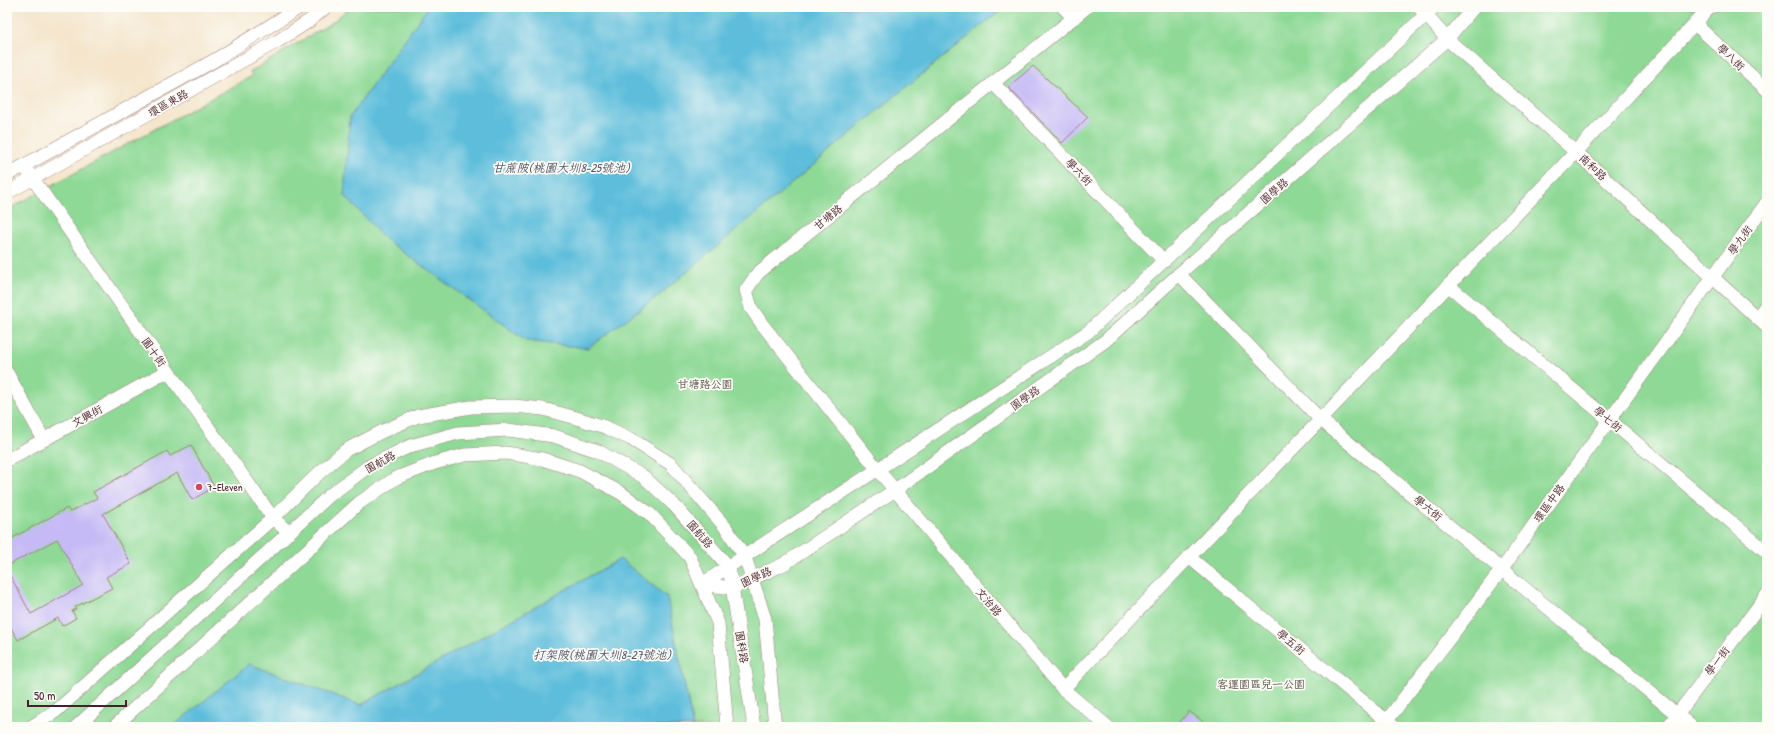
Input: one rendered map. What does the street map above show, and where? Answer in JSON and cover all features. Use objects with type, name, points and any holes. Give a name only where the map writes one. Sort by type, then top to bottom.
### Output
[{"type":"street","name":"環區東路","points":[[7,175],[215,60],[300,7]]},
{"type":"street","name":"環區東路","points":[[7,193],[278,41],[309,22],[326,7]]},
{"type":"street","points":[[1063,7],[1074,18]]},
{"type":"street","name":"甘塘路","points":[[878,470],[762,324],[751,308],[746,290],[758,273],[1087,7]]},
{"type":"street","name":"園學路","points":[[702,584],[732,588],[784,564],[895,490],[1105,341],[1179,274],[1447,39],[1474,7]]},
{"type":"street","points":[[1063,689],[1576,152],[1710,7]]},
{"type":"street","name":"園學路","points":[[702,584],[1088,332],[1427,9]]},
{"type":"street","name":"南和路","points":[[1427,9],[1447,39],[1576,152],[1767,327]]},
{"type":"street","name":"學八街","points":[[1695,24],[1767,90]]},
{"type":"street","name":"學六街","points":[[993,83],[1164,261]]},
{"type":"street","name":"園十街","points":[[24,166],[168,372],[273,518],[289,533]]},
{"type":"street","name":"學九街","points":[[1713,278],[1767,202]]},
{"type":"street","name":"學六街","points":[[1179,274],[1320,420],[1692,727]]},
{"type":"street","name":"環區中路","points":[[1388,725],[1713,278]]},
{"type":"street","name":"學七街","points":[[1448,285],[1767,552]]},
{"type":"street","points":[[1757,318],[1767,304]]},
{"type":"street","name":"文興街","points":[[7,460],[168,372]]},
{"type":"street","points":[[7,373],[44,440]]},
{"type":"street","points":[[31,727],[56,711],[273,518],[319,473],[346,450],[382,431],[418,416],[471,407],[514,406],[543,409],[573,416],[605,427],[653,452],[671,464],[726,528],[745,557],[765,619],[775,727]]},
{"type":"street","name":"園航路","points":[[76,727],[330,495],[369,466],[410,446],[458,433],[508,430],[554,436],[598,452],[644,477],[674,505],[729,567]]},
{"type":"street","points":[[114,727],[359,503],[396,478],[435,463],[465,455],[506,453],[542,459],[580,471],[614,490],[650,514],[690,557],[718,623],[727,727]]},
{"type":"street","name":"文治路","points":[[878,470],[1063,689],[1108,727]]},
{"type":"street","name":"學五街","points":[[1189,557],[1388,725]]},
{"type":"street","name":"園科路","points":[[729,567],[754,727]]},
{"type":"street","name":"學一街","points":[[1668,727],[1767,595]]},
{"type":"green space","points":[[350,7],[1767,7],[1767,727],[7,727],[7,210],[252,76],[250,72],[334,21]]},
{"type":"water","name":"甘蔗陂(桃園大圳8-25號池)","points":[[428,7],[1005,7],[894,97],[663,292],[588,348],[526,341],[385,239],[344,195],[350,117]]},
{"type":"water","name":"打架陂(桃園大圳8-27號池)","points":[[620,559],[667,597],[693,727],[172,727],[249,664],[361,705]]},
{"type":"building","points":[[1033,66],[1088,117],[1062,143],[1008,87]]},
{"type":"building","points":[[191,445],[214,487],[192,500],[177,473],[103,514],[131,564],[106,577],[112,588],[75,607],[76,609],[72,611],[76,618],[62,626],[58,618],[18,640],[7,621],[7,570],[31,614],[83,585],[57,539],[7,566],[7,541],[67,508],[70,512],[97,498],[93,492],[167,451],[170,456]]},
{"type":"building","points":[[1189,711],[1210,727],[1176,727]]},
{"type":"place","name":"7-Eleven","points":[[199,487]]},
{"type":"park label","name":"甘塘路公園","points":[[705,384]]},
{"type":"park label","name":"客運園區兒一公園","points":[[1261,684]]}]
